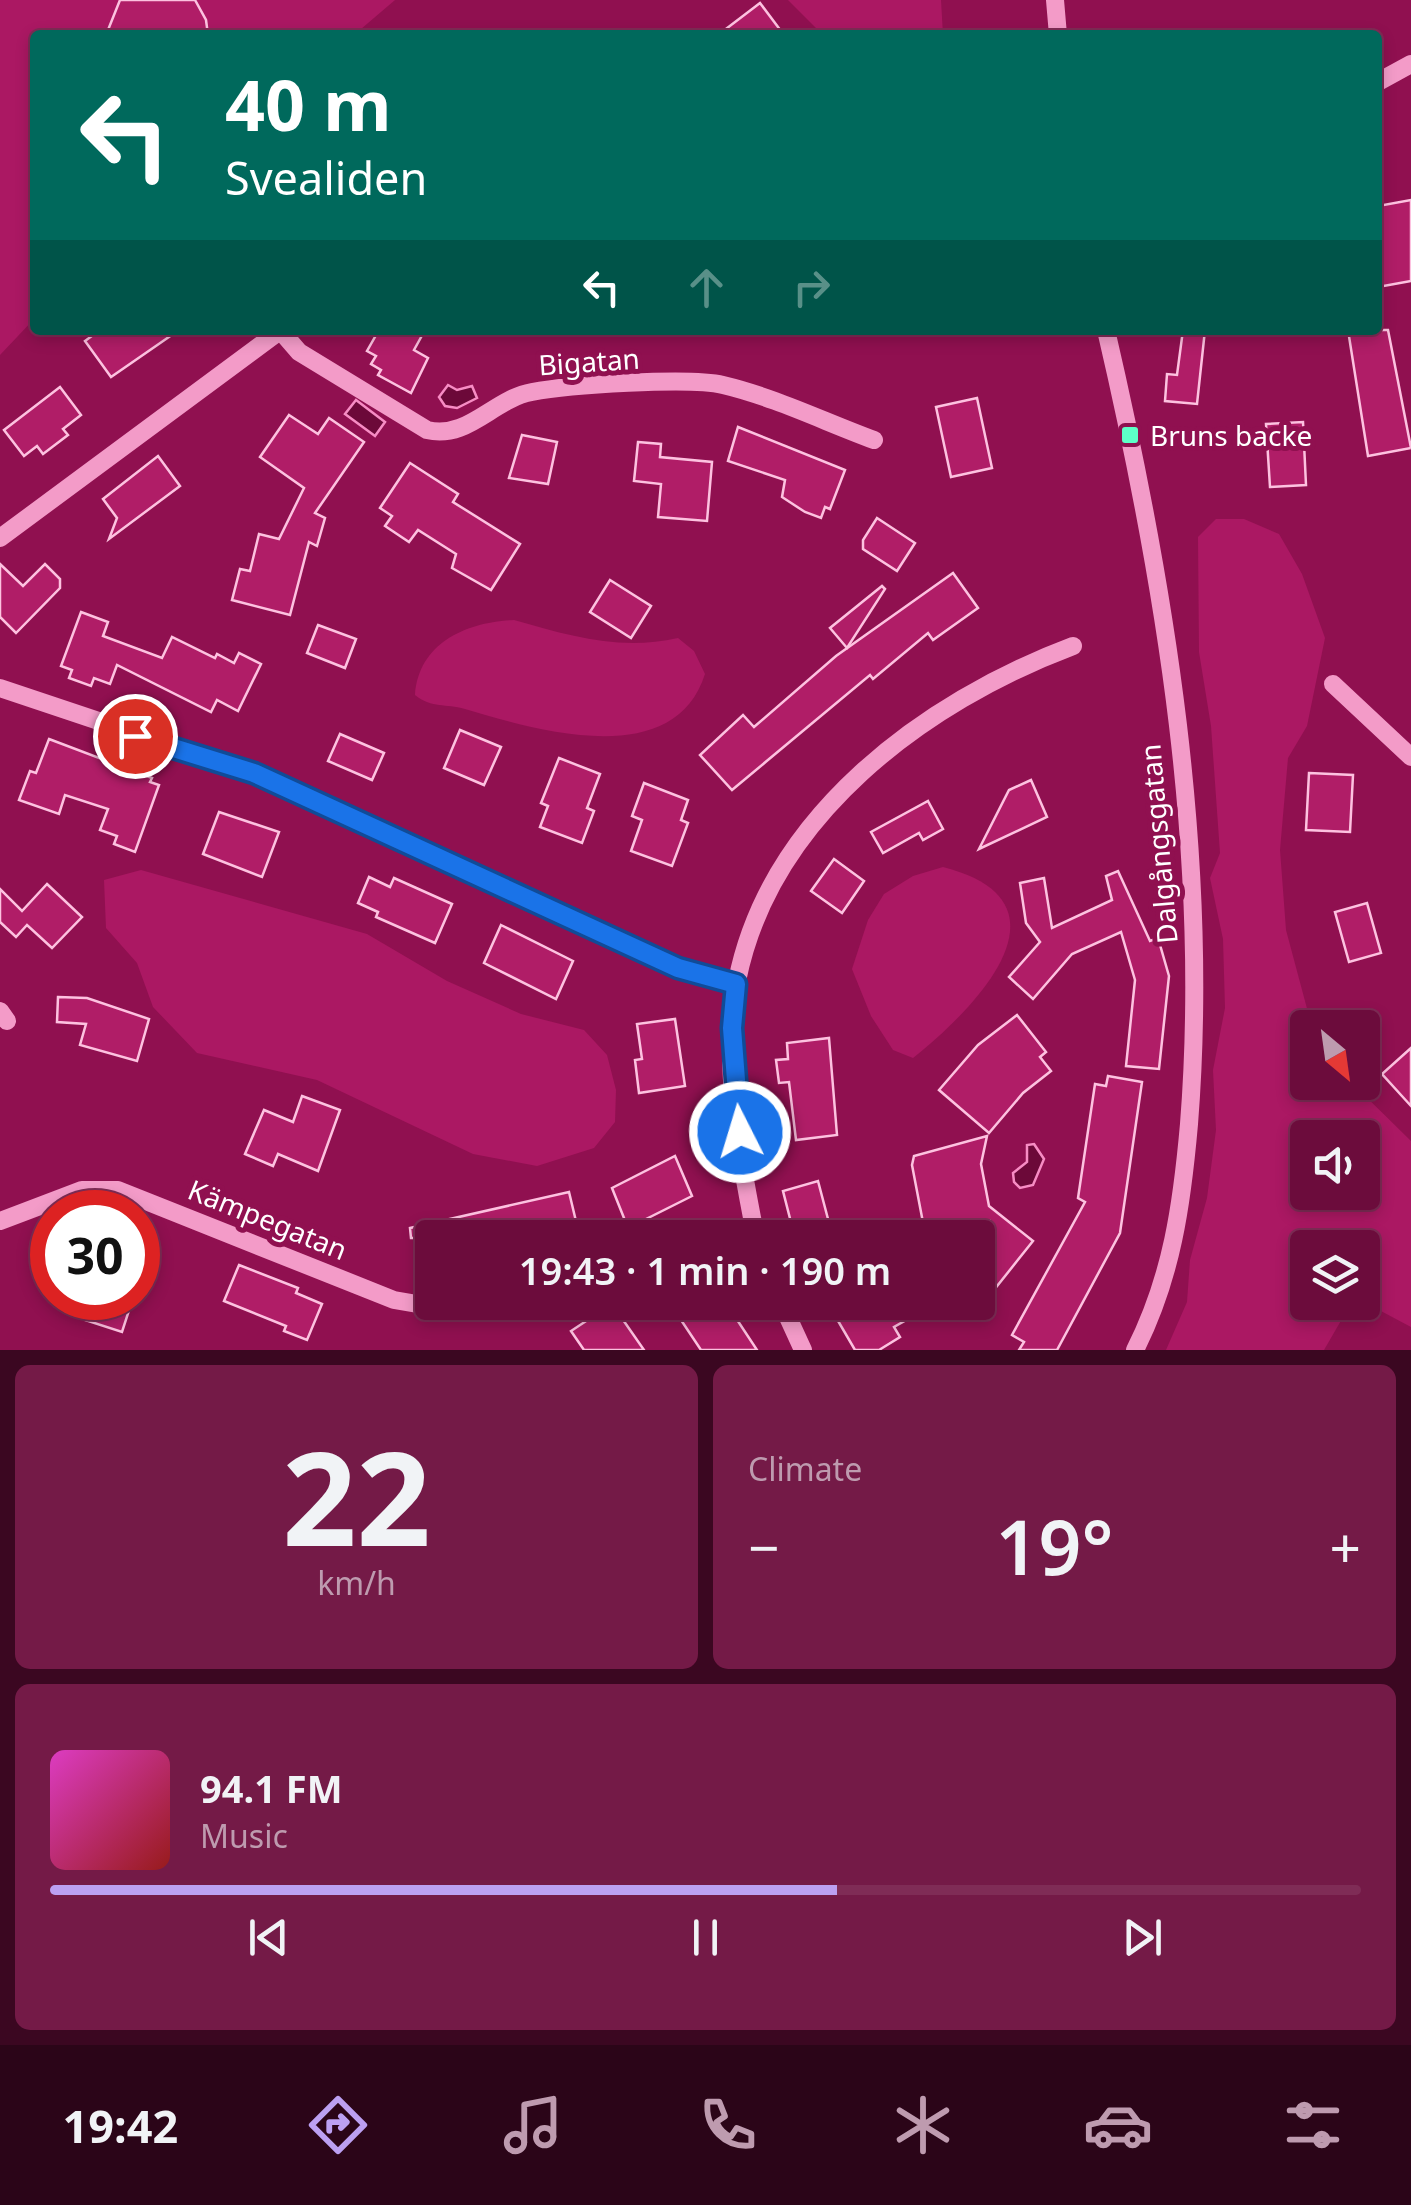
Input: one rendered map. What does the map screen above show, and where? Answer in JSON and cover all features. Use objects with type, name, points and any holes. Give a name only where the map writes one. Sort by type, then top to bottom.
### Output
[{"type":"street","points":[[1055,0],[1058,30]]},
{"type":"street","points":[[1382,80],[1411,64]]},
{"type":"street","name":"Bigatan","points":[[0,538],[273,335]]},
{"type":"street","name":"Bigatan","points":[[284,335],[299,352],[428,430],[441,433],[461,429],[504,402],[535,391],[695,382],[723,385],[874,440]]},
{"type":"street","name":"Dalgångsgatan","points":[[1107,335],[1156,575],[1184,804],[1198,994],[1186,1174],[1177,1238],[1163,1288],[1135,1350]]},
{"type":"street","points":[[754,1220],[736,1092],[732,1028],[736,984],[750,930],[766,894],[819,816],[857,776],[938,714],[1036,660],[1073,646]]},
{"type":"street","points":[[1333,684],[1411,757]]},
{"type":"street","points":[[0,688],[254,773],[678,968],[736,984]]},
{"type":"street","name":"Kämpegatan","points":[[0,1222],[82,1190],[118,1190],[394,1300],[415,1304]]},
{"type":"street","points":[[789,1320],[803,1350]]},
{"type":"shaded area","points":[[0,0],[395,0],[360,30],[30,30],[30,323],[0,355]]},
{"type":"shaded area","points":[[788,0],[941,0],[943,30],[818,30]]},
{"type":"shaded area","points":[[448,385],[457,390],[472,386],[477,398],[457,408],[445,406],[439,397]]},
{"type":"shaded area","points":[[356,400],[385,422],[375,436],[345,414]]},
{"type":"shaded area","points":[[1216,519],[1244,519],[1279,534],[1302,574],[1325,638],[1307,726],[1288,758],[1280,850],[1286,930],[1307,1010],[1290,1010],[1290,1100],[1369,1100],[1411,1141],[1411,1327],[1380,1311],[1380,1230],[1290,1230],[1290,1320],[1341,1320],[1324,1350],[1166,1350],[1187,1302],[1190,1260],[1207,1198],[1216,1130],[1213,1070],[1225,1008],[1223,939],[1210,878],[1220,853],[1211,726],[1199,652],[1198,537]]},
{"type":"shaded area","points":[[514,620],[615,642],[678,638],[694,651],[705,674],[689,705],[664,724],[634,734],[564,733],[433,704],[415,695],[426,661],[448,638],[479,625]]},
{"type":"shaded area","points":[[943,867],[983,883],[1005,904],[1010,929],[1003,956],[986,984],[964,1012],[913,1058],[893,1050],[871,1016],[852,969],[868,920],[884,894],[913,876]]},
{"type":"shaded area","points":[[141,870],[367,934],[447,981],[521,1014],[584,1030],[607,1055],[616,1090],[615,1122],[594,1148],[537,1166],[473,1154],[317,1080],[197,1053],[153,1007],[137,963],[106,928],[104,880]]},
{"type":"shaded area","points":[[1034,1144],[1044,1159],[1033,1185],[1020,1188],[1013,1173],[1027,1162],[1027,1145]]},
{"type":"building","points":[[120,0],[195,0],[207,30],[108,30]]},
{"type":"building","points":[[760,3],[780,30],[725,30]]},
{"type":"building","points":[[1411,200],[1411,281],[1382,286],[1382,205]]},
{"type":"building","points":[[1382,330],[1388,330],[1411,448],[1368,456],[1349,335],[1382,335]]},
{"type":"building","points":[[93,335],[172,335],[111,377],[85,341]]},
{"type":"building","points":[[376,335],[422,335],[414,350],[428,358],[411,393],[378,375],[381,370],[371,364],[376,356],[367,351]]},
{"type":"building","points":[[1182,335],[1204,335],[1197,404],[1165,401],[1167,374],[1177,375]]},
{"type":"building","points":[[60,387],[81,415],[63,429],[68,435],[43,454],[37,446],[24,456],[4,430]]},
{"type":"building","points":[[977,398],[992,468],[951,477],[936,407]]},
{"type":"building","points":[[289,415],[318,434],[329,418],[364,442],[315,513],[325,518],[317,546],[309,542],[290,615],[232,600],[240,569],[250,571],[259,534],[279,539],[304,488],[260,457]]},
{"type":"building","points":[[1303,422],[1306,485],[1270,487],[1266,424]]},
{"type":"building","points":[[738,427],[845,470],[830,509],[825,507],[821,518],[805,512],[782,497],[785,480],[728,461]]},
{"type":"building","points":[[522,435],[557,442],[548,484],[509,478]]},
{"type":"building","points":[[638,442],[661,444],[660,457],[712,462],[707,521],[658,517],[661,484],[634,481]]},
{"type":"building","points":[[158,456],[180,486],[109,539],[117,518],[103,499]]},
{"type":"building","points":[[410,463],[458,494],[453,502],[520,544],[491,590],[452,568],[456,554],[418,530],[409,542],[385,526],[392,516],[380,508]]},
{"type":"building","points":[[877,518],[915,543],[897,571],[863,549],[863,540]]},
{"type":"building","points":[[0,564],[23,586],[45,564],[60,579],[60,588],[16,633],[0,617]]},
{"type":"building","points":[[953,573],[978,608],[933,640],[928,633],[873,679],[870,675],[732,790],[700,755],[743,715],[754,727],[836,656]]},
{"type":"building","points":[[610,580],[651,606],[631,638],[590,612]]},
{"type":"building","points":[[882,586],[885,589],[847,648],[830,628]]},
{"type":"building","points":[[81,612],[108,622],[103,636],[162,658],[172,637],[215,658],[217,654],[234,663],[239,653],[261,664],[238,711],[217,700],[211,712],[117,665],[110,684],[94,678],[91,686],[69,678],[72,670],[61,666]]},
{"type":"building","points":[[318,625],[356,639],[345,668],[307,653]]},
{"type":"building","points":[[460,730],[501,747],[484,785],[444,768]]},
{"type":"building","points":[[340,734],[384,753],[372,780],[328,761]]},
{"type":"building","points":[[49,739],[152,778],[150,782],[159,785],[135,852],[114,844],[117,836],[100,830],[108,809],[65,795],[59,814],[19,800],[30,771],[36,773]]},
{"type":"building","points":[[559,758],[600,774],[587,808],[594,811],[582,843],[540,827],[548,806],[541,803]]},
{"type":"building","points":[[1309,773],[1353,775],[1350,832],[1306,830]]},
{"type":"building","points":[[1031,780],[1047,817],[979,849],[1009,790]]},
{"type":"building","points":[[644,783],[688,800],[681,820],[688,823],[672,866],[631,851],[642,820],[632,816]]},
{"type":"building","points":[[928,801],[943,829],[923,840],[919,833],[883,853],[871,832]]},
{"type":"building","points":[[219,812],[279,832],[262,877],[203,854]]},
{"type":"building","points":[[834,859],[864,881],[842,913],[811,891]]},
{"type":"building","points":[[1118,871],[1150,941],[1158,938],[1169,976],[1159,1069],[1126,1066],[1135,980],[1121,932],[1072,954],[1033,999],[1009,977],[1040,942],[1026,923],[1020,883],[1044,878],[1052,928],[1112,900],[1106,876]]},
{"type":"building","points":[[369,877],[390,887],[394,878],[452,904],[435,943],[376,917],[378,912],[358,903]]},
{"type":"building","points":[[47,884],[82,917],[52,948],[27,925],[16,937],[0,922],[0,889],[22,911]]},
{"type":"building","points":[[1367,903],[1381,953],[1349,962],[1335,912]]},
{"type":"building","points":[[501,925],[573,961],[556,999],[484,963]]},
{"type":"building","points":[[58,997],[87,998],[149,1019],[137,1061],[80,1045],[86,1024],[57,1022]]},
{"type":"building","points":[[1017,1015],[1046,1052],[1040,1057],[1051,1071],[1023,1093],[989,1133],[939,1090],[978,1045]]},
{"type":"building","points":[[675,1019],[685,1086],[639,1093],[635,1060],[642,1059],[637,1024]]},
{"type":"building","points":[[829,1038],[837,1135],[796,1140],[789,1082],[779,1083],[776,1060],[788,1059],[787,1043]]},
{"type":"building","points":[[1411,1048],[1411,1106],[1382,1074]]},
{"type":"building","points":[[1108,1076],[1142,1082],[1120,1233],[1057,1350],[1019,1350],[1024,1342],[1012,1335],[1085,1202],[1078,1198],[1095,1084],[1106,1086]]},
{"type":"building","points":[[302,1096],[340,1110],[318,1171],[278,1154],[273,1166],[245,1154],[264,1110],[293,1122]]},
{"type":"building","points":[[987,1136],[981,1164],[989,1206],[1033,1241],[995,1289],[995,1220],[923,1220],[912,1165],[914,1156]]},
{"type":"building","points":[[675,1156],[692,1196],[644,1220],[625,1220],[612,1188]]},
{"type":"building","points":[[818,1181],[828,1220],[790,1220],[783,1191]]},
{"type":"building","points":[[569,1192],[576,1220],[445,1220]]},
{"type":"building","points":[[239,1265],[298,1288],[296,1293],[322,1304],[307,1340],[284,1331],[286,1326],[224,1301]]},
{"type":"building","points":[[85,1320],[126,1320],[122,1332]]},
{"type":"building","points":[[588,1320],[623,1320],[644,1350],[584,1350],[571,1331]]},
{"type":"building","points":[[681,1320],[737,1320],[757,1350],[701,1350]]},
{"type":"building","points":[[838,1320],[906,1320],[894,1327],[900,1337],[879,1350],[855,1350]]},
{"type":"place","name":"Bruns backe","points":[[1130,435]]},
{"type":"route","points":[[135,736],[254,773],[678,968],[736,984],[732,1028],[740,1132]]}]
